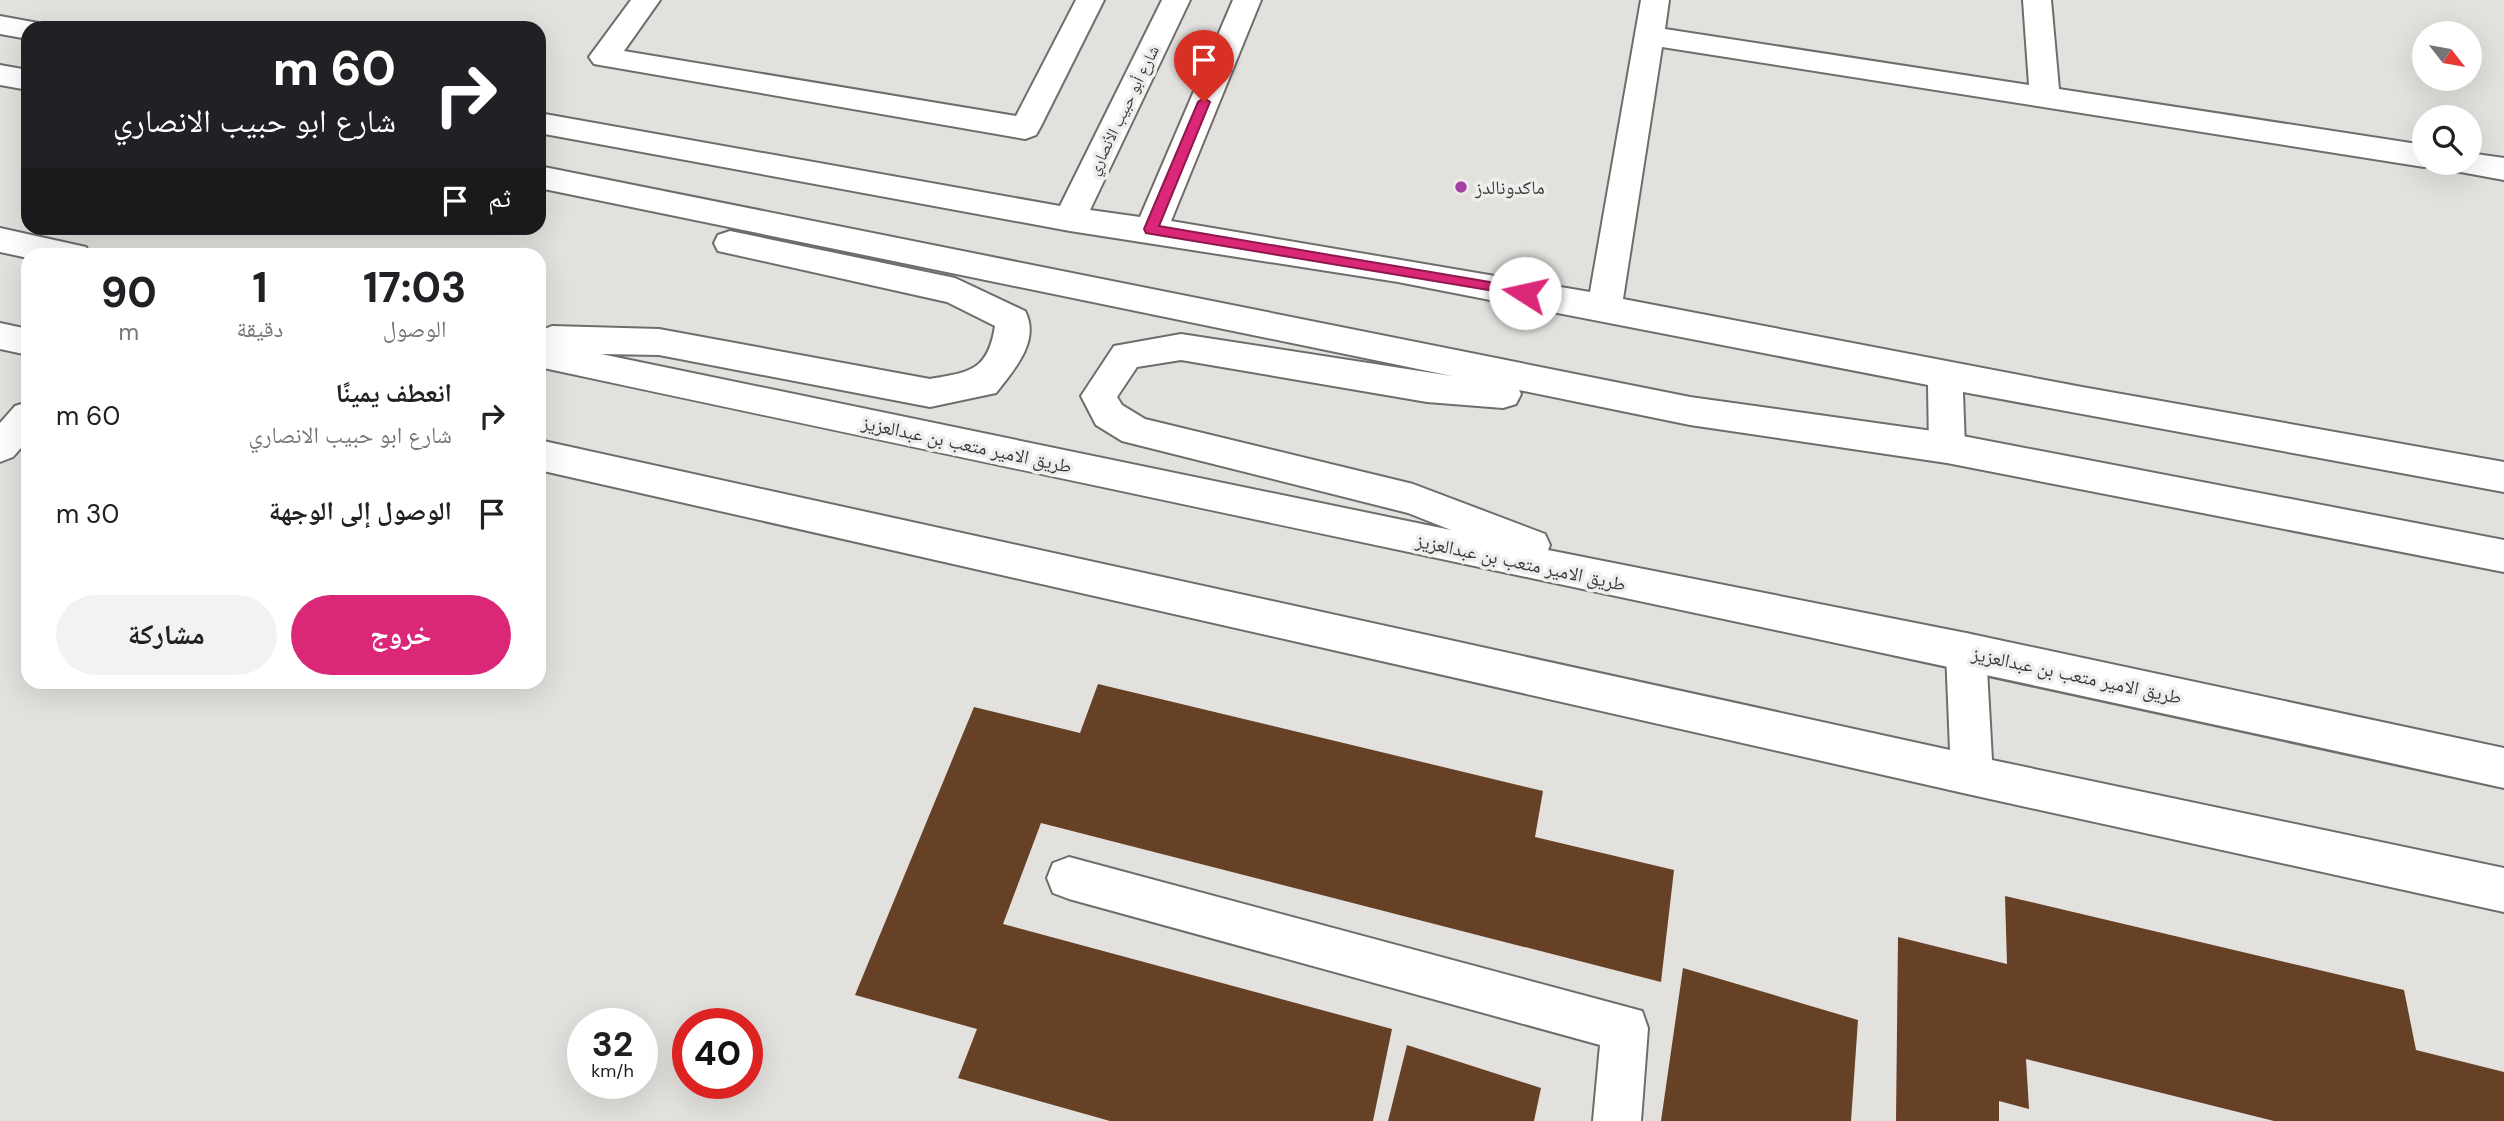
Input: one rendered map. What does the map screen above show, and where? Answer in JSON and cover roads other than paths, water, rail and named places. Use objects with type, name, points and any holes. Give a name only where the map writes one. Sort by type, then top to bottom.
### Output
[{"type":"street","points":[[646,0],[604,57],[1025,128],[1090,0]]},
{"type":"street","name":"شارع أبو حبيب الأنصاري","points":[[1070,219],[1176,0]]},
{"type":"street","points":[[1151,229],[1247,0]]},
{"type":"street","points":[[1605,307],[1656,0]]},
{"type":"street","points":[[2037,0],[2045,97]]},
{"type":"street","points":[[0,25],[21,29]]},
{"type":"street","points":[[1650,36],[2412,154]]},
{"type":"street","points":[[0,75],[21,79]]},
{"type":"street","points":[[546,124],[1070,219],[1151,229],[1605,307],[1945,375],[2504,477]]},
{"type":"street","points":[[2482,166],[2504,169]]},
{"type":"street","points":[[546,179],[1689,411],[1947,449],[2504,556]]},
{"type":"street","points":[[546,180],[723,241],[955,291],[1013,320],[1008,353],[983,383],[930,393],[659,342],[546,339]]},
{"type":"street","points":[[0,240],[37,248]]},
{"type":"street","points":[[0,336],[21,340]]},
{"type":"street","points":[[1639,586],[1413,499],[1135,431],[1109,415],[1099,396],[1126,355],[1181,347],[1427,387],[1689,411]]},
{"type":"street","name":"طريق الامير متعب بن عبدالعزيز","points":[[546,355],[1639,586],[1966,650],[2504,768]]},
{"type":"street","points":[[1945,375],[1947,449]]},
{"type":"street","points":[[0,447],[21,424]]},
{"type":"street","points":[[546,457],[1972,775],[2504,890]]},
{"type":"street","points":[[1966,650],[1972,775]]},
{"type":"street","points":[[1069,878],[1625,1028],[1616,1121]]},
{"type":"place","name":"ماكدونالدز","points":[[1461,187]]}]
